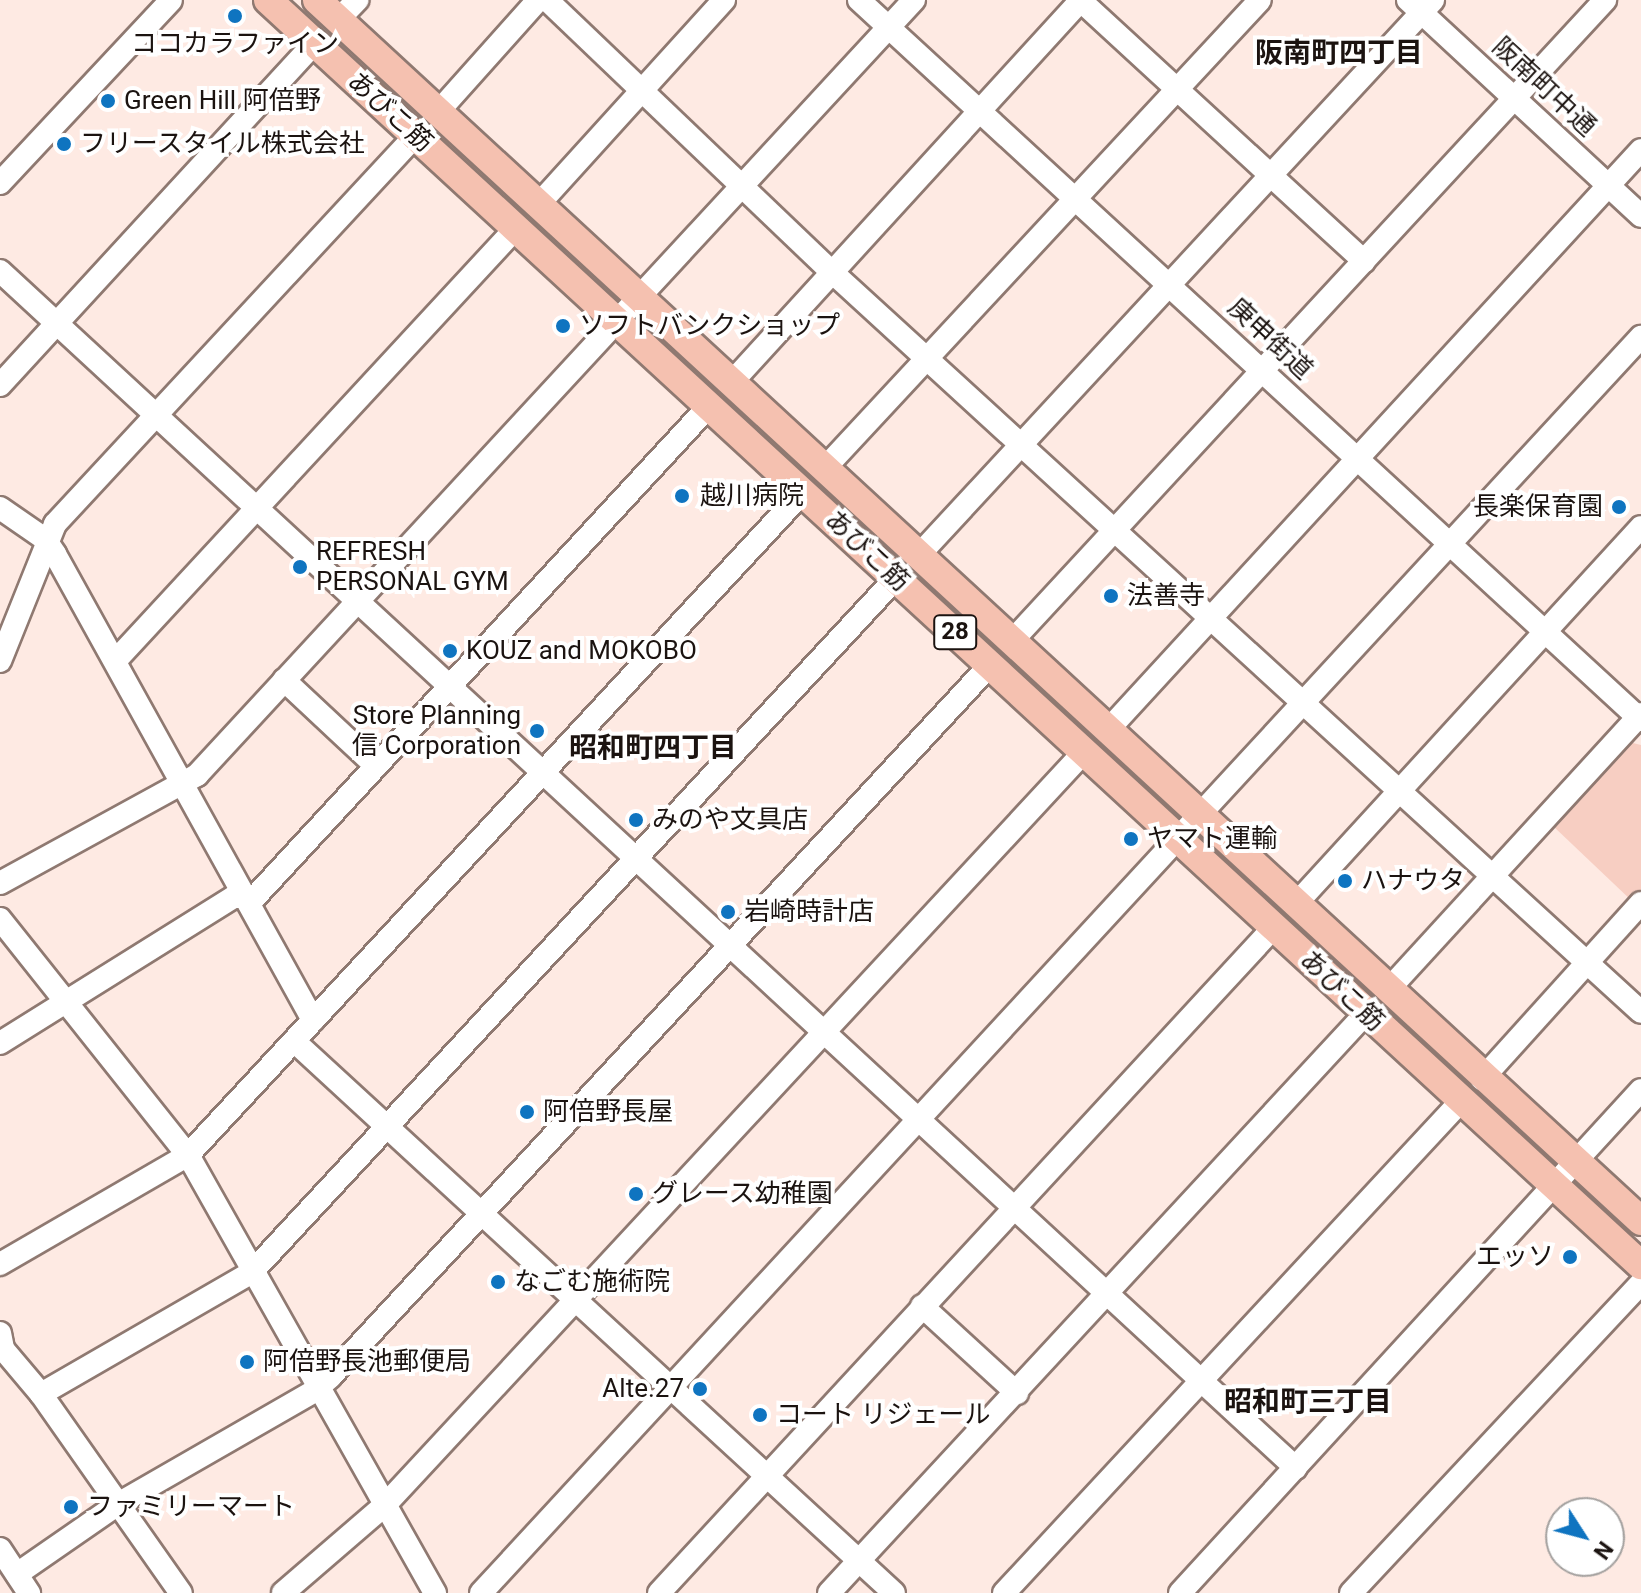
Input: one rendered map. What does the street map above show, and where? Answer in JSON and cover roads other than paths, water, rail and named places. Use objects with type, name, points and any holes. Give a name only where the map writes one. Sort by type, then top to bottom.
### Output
[{"type":"main road","name":"あびこ筋","points":[[268,0],[1641,1265]]},
{"type":"main road","name":"あびこ筋","points":[[317,0],[348,10],[438,112],[1482,1079],[1641,1221]]},
{"type":"street","points":[[0,183],[171,0]]},
{"type":"street","points":[[438,112],[538,0]]},
{"type":"street","points":[[547,0],[742,181],[832,272],[1641,1012]]},
{"type":"street","points":[[538,205],[724,0]]},
{"type":"street","name":"庚申街道","points":[[859,0],[1640,717]]},
{"type":"street","points":[[0,883],[197,775],[742,181],[914,0]]},
{"type":"street","points":[[732,382],[1081,0],[1364,261]]},
{"type":"street","points":[[824,469],[1260,0]]},
{"type":"street","points":[[1011,642],[1605,0]]},
{"type":"street","points":[[918,556],[1271,175],[1421,4]]},
{"type":"street","name":"阪南町中通","points":[[1421,4],[1514,98],[1641,216]]},
{"type":"street","points":[[0,385],[314,44]]},
{"type":"street","points":[[0,661],[45,539],[416,135]]},
{"type":"street","points":[[1107,731],[1641,150]]},
{"type":"street","points":[[117,659],[515,229]]},
{"type":"street","points":[[0,271],[1296,1468]]},
{"type":"street","points":[[481,1593],[1641,337]]},
{"type":"street","points":[[0,1043],[64,1000],[234,897],[255,897],[710,405]]},
{"type":"street","points":[[0,1264],[188,1155],[803,492]]},
{"type":"street","points":[[0,508],[45,539],[117,659],[313,1020]]},
{"type":"street","points":[[1295,905],[1543,630],[1641,527]]},
{"type":"street","points":[[41,1394],[252,1272],[896,578]]},
{"type":"street","points":[[17,1574],[118,1504],[320,1386],[991,664]]},
{"type":"street","points":[[284,680],[376,766]]},
{"type":"street","points":[[1388,990],[1640,717]]},
{"type":"street","points":[[283,1593],[385,1505],[1084,752]]},
{"type":"street","points":[[1482,1079],[1641,903]]},
{"type":"street","points":[[0,919],[188,1155],[435,1593]]},
{"type":"street","points":[[659,1593],[1274,927]]},
{"type":"street","points":[[829,1593],[1366,1013]]},
{"type":"street","points":[[294,1041],[894,1593]]},
{"type":"street","points":[[1180,1593],[1641,1090]]},
{"type":"street","points":[[1004,1593],[1461,1101]]},
{"type":"street","points":[[1351,1593],[1641,1283]]},
{"type":"street","points":[[922,1306],[1017,1393]]},
{"type":"street","points":[[1,1344],[41,1394],[181,1593]]},
{"type":"street","points":[[0,1549],[29,1593]]},
{"type":"place","name":"ココカラファイン","points":[[235,16]]},
{"type":"place","name":"Green Hill 阿倍野","points":[[108,101]]},
{"type":"place","name":"フリースタイル株式会社","points":[[64,144]]},
{"type":"place","name":"ソフトバンクショップ","points":[[563,326]]},
{"type":"place","name":"越川病院","points":[[682,496]]},
{"type":"place","name":"長楽保育園","points":[[1619,507]]},
{"type":"place","name":"REFRESH PERSONAL GYM","points":[[300,567]]},
{"type":"place","name":"法善寺","points":[[1111,596]]},
{"type":"place","name":"KOUZ and MOKOBO","points":[[450,651]]},
{"type":"place","name":"Store Planning 信 Corporation","points":[[537,731]]},
{"type":"place","name":"みのや文具店","points":[[636,820]]},
{"type":"place","name":"ヤマト運輸","points":[[1131,839]]},
{"type":"place","name":"ハナウタ","points":[[1345,881]]},
{"type":"place","name":"岩崎時計店","points":[[728,912]]},
{"type":"place","name":"阿倍野長屋","points":[[527,1112]]},
{"type":"place","name":"グレース幼稚園","points":[[636,1194]]},
{"type":"place","name":"エッソ","points":[[1570,1257]]},
{"type":"place","name":"なごむ施術院","points":[[498,1282]]},
{"type":"place","name":"阿倍野長池郵便局","points":[[247,1362]]},
{"type":"place","name":"Alte.27","points":[[700,1389]]},
{"type":"place","name":"コート リジェール","points":[[760,1415]]},
{"type":"place","name":"ファミリーマート","points":[[71,1507]]},
{"type":"district","name":"阪南町四丁目","points":[[1339,53]]},
{"type":"district","name":"昭和町四丁目","points":[[653,748]]},
{"type":"district","name":"昭和町三丁目","points":[[1308,1402]]}]
